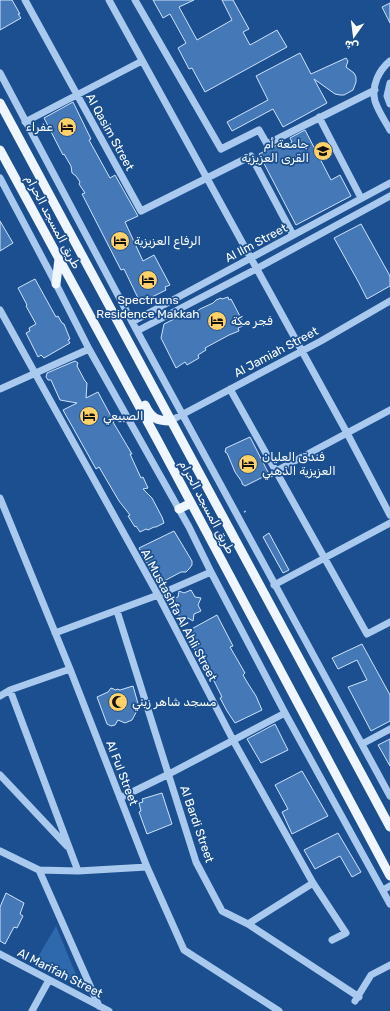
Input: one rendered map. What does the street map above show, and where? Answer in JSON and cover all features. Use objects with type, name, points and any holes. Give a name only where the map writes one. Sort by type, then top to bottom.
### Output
[{"type":"main road","name":"طريق المسجد الحرام","points":[[0,104],[390,827]]},
{"type":"main road","name":"طريق المسجد الحرام","points":[[0,150],[191,503],[390,876]]},
{"type":"main road","points":[[56,284],[59,259]]},
{"type":"main road","points":[[100,334],[112,344],[149,414],[160,421],[170,421]]},
{"type":"main road","points":[[179,509],[191,503]]},
{"type":"street","name":"Al Qasim Street","points":[[25,0],[141,211],[206,179]]},
{"type":"street","points":[[109,0],[301,352],[347,433],[390,515]]},
{"type":"street","points":[[135,0],[221,149],[259,130],[267,144],[375,90]]},
{"type":"street","points":[[25,122],[142,61]]},
{"type":"street","points":[[390,61],[379,73],[375,90],[375,101],[390,130]]},
{"type":"street","points":[[0,73],[132,322],[390,796]]},
{"type":"street","points":[[390,83],[387,96],[390,104]]},
{"type":"street","points":[[0,104],[13,98]]},
{"type":"street","points":[[319,117],[361,198]]},
{"type":"street","points":[[206,179],[251,156],[293,235]]},
{"type":"street","points":[[0,178],[89,349],[179,509],[285,713],[390,904]]},
{"type":"street","name":"Al Ilm Street","points":[[132,322],[390,183]]},
{"type":"street","name":"Al Ilm Street","points":[[137,331],[256,269],[390,196]]},
{"type":"street","name":"Al Jamiah Street","points":[[170,421],[301,352],[390,301]]},
{"type":"street","name":"Al Mustashfa Al Ahli Street","points":[[0,310],[158,595],[233,740],[313,884],[346,933],[332,940]]},
{"type":"street","points":[[0,389],[89,349]]},
{"type":"street","points":[[230,389],[367,634],[390,622]]},
{"type":"street","points":[[276,471],[390,410]]},
{"type":"street","name":"Al Ful Street","points":[[0,498],[70,669],[147,867],[184,950],[279,1011]]},
{"type":"street","points":[[274,585],[390,523]]},
{"type":"street","points":[[251,570],[263,564]]},
{"type":"street","points":[[55,633],[158,595],[211,572]]},
{"type":"street","name":"Al Bardi Street","points":[[117,611],[196,862],[222,911],[248,924],[357,999],[371,975],[390,965]]},
{"type":"street","points":[[0,696],[10,690],[70,669]]},
{"type":"street","points":[[10,690],[78,871]]},
{"type":"street","points":[[120,798],[285,713]]},
{"type":"street","points":[[362,744],[390,729]]},
{"type":"street","points":[[0,775],[70,849]]},
{"type":"street","points":[[0,851],[39,870],[78,871],[147,867]]},
{"type":"street","points":[[39,870],[99,1006]]},
{"type":"street","points":[[248,924],[313,884]]},
{"type":"street","points":[[382,890],[390,886]]},
{"type":"street","name":"Al Marifah Street","points":[[0,954],[109,1011]]},
{"type":"street","points":[[32,1011],[49,980]]},
{"type":"shaded area","points":[[56,926],[77,977],[76,983],[35,962]]},
{"type":"building","points":[[0,0],[12,0],[21,18],[0,30]]},
{"type":"building","points":[[153,0],[194,0],[179,7],[197,40],[232,20],[222,0],[233,0],[249,29],[243,32],[250,45],[277,30],[287,47],[205,92],[192,68],[189,69],[178,48],[186,43],[170,14],[163,18]]},
{"type":"building","points":[[390,3],[390,23],[382,7]]},
{"type":"building","points":[[300,53],[311,74],[346,58],[348,61],[346,67],[354,73],[356,77],[353,90],[344,95],[335,94],[314,79],[327,103],[283,127],[273,109],[232,131],[227,122],[268,100],[256,76]]},
{"type":"building","points":[[73,102],[91,139],[89,140],[110,178],[115,175],[138,216],[125,222],[143,261],[154,255],[170,285],[165,287],[166,290],[144,301],[138,298],[124,269],[121,270],[82,194],[85,193],[79,184],[80,182],[72,173],[71,166],[64,154],[63,155],[44,118]]},
{"type":"building","points":[[305,130],[331,180],[340,175],[351,196],[296,225],[259,154],[279,144],[281,148],[292,142],[290,138]]},
{"type":"building","points":[[0,221],[13,243],[0,251]]},
{"type":"building","points":[[361,224],[390,276],[390,286],[367,299],[334,238]]},
{"type":"building","points":[[35,279],[56,317],[58,316],[64,324],[70,339],[68,340],[70,343],[44,358],[41,355],[38,357],[26,333],[30,331],[29,328],[36,324],[18,288]]},
{"type":"building","points":[[228,297],[229,300],[231,299],[242,320],[240,321],[243,326],[238,328],[239,331],[205,348],[206,350],[198,355],[199,358],[187,365],[185,362],[176,368],[161,338],[164,324],[186,313],[188,318],[216,300]]},
{"type":"building","points":[[75,361],[78,363],[77,366],[87,383],[86,398],[98,392],[113,422],[132,454],[130,454],[141,478],[143,477],[148,488],[143,489],[152,498],[164,523],[140,532],[136,526],[135,527],[128,516],[130,515],[119,501],[99,467],[96,469],[63,410],[77,403],[60,400],[51,380],[48,380],[46,377],[47,373]]},
{"type":"building","name":"فندق العليان العزيزية الذهبي","points":[[250,437],[269,474],[245,486],[242,484],[227,453],[225,452],[226,448]]},
{"type":"building","points":[[174,531],[192,561],[192,565],[186,572],[181,572],[162,581],[154,576],[139,548]]},
{"type":"building","points":[[269,533],[289,570],[283,573],[263,537]]},
{"type":"building","points":[[191,590],[195,597],[201,598],[198,605],[201,611],[194,614],[193,621],[188,618],[181,620],[172,599],[178,597],[179,591],[184,593]]},
{"type":"building","points":[[217,615],[233,646],[230,647],[245,673],[243,675],[256,696],[262,710],[235,723],[220,698],[222,697],[204,661],[201,663],[186,632]]},
{"type":"building","points":[[362,644],[390,695],[390,721],[371,731],[348,687],[367,680],[357,660],[338,669],[332,658]]},
{"type":"building","name":"مسجد شاهر زيني","points":[[133,686],[139,707],[132,720],[125,723],[118,720],[115,725],[111,726],[107,724],[97,697],[108,692],[111,688],[120,690]]},
{"type":"building","points":[[275,724],[288,750],[261,763],[247,739]]},
{"type":"building","points":[[390,739],[390,766],[378,745]]},
{"type":"building","points":[[302,771],[328,816],[292,834],[282,812],[288,809],[275,785]]},
{"type":"building","points":[[162,793],[172,824],[147,834],[139,812],[141,811],[139,803],[143,802],[142,799]]},
{"type":"building","points":[[338,833],[361,872],[352,877],[340,856],[315,869],[304,850]]},
{"type":"building","points":[[6,893],[24,903],[20,914],[23,916],[17,928],[14,927],[5,944],[0,941],[0,907]]},
{"type":"place","name":"عفراء","points":[[67,127]]},
{"type":"place","name":"جامعة أم القرى العزيزية","points":[[323,151]]},
{"type":"place","name":"الرفاع العزيزية","points":[[120,241]]},
{"type":"place","name":"Spectrums Residence Makkah","points":[[148,280]]},
{"type":"place","name":"فجر مكة","points":[[217,321]]},
{"type":"place","name":"الصبيعي","points":[[89,416]]},
{"type":"place","name":"فندق العليان العزيزية الذهبي","points":[[248,464]]},
{"type":"place","name":"مسجد شاهر زيني","points":[[118,702]]}]
